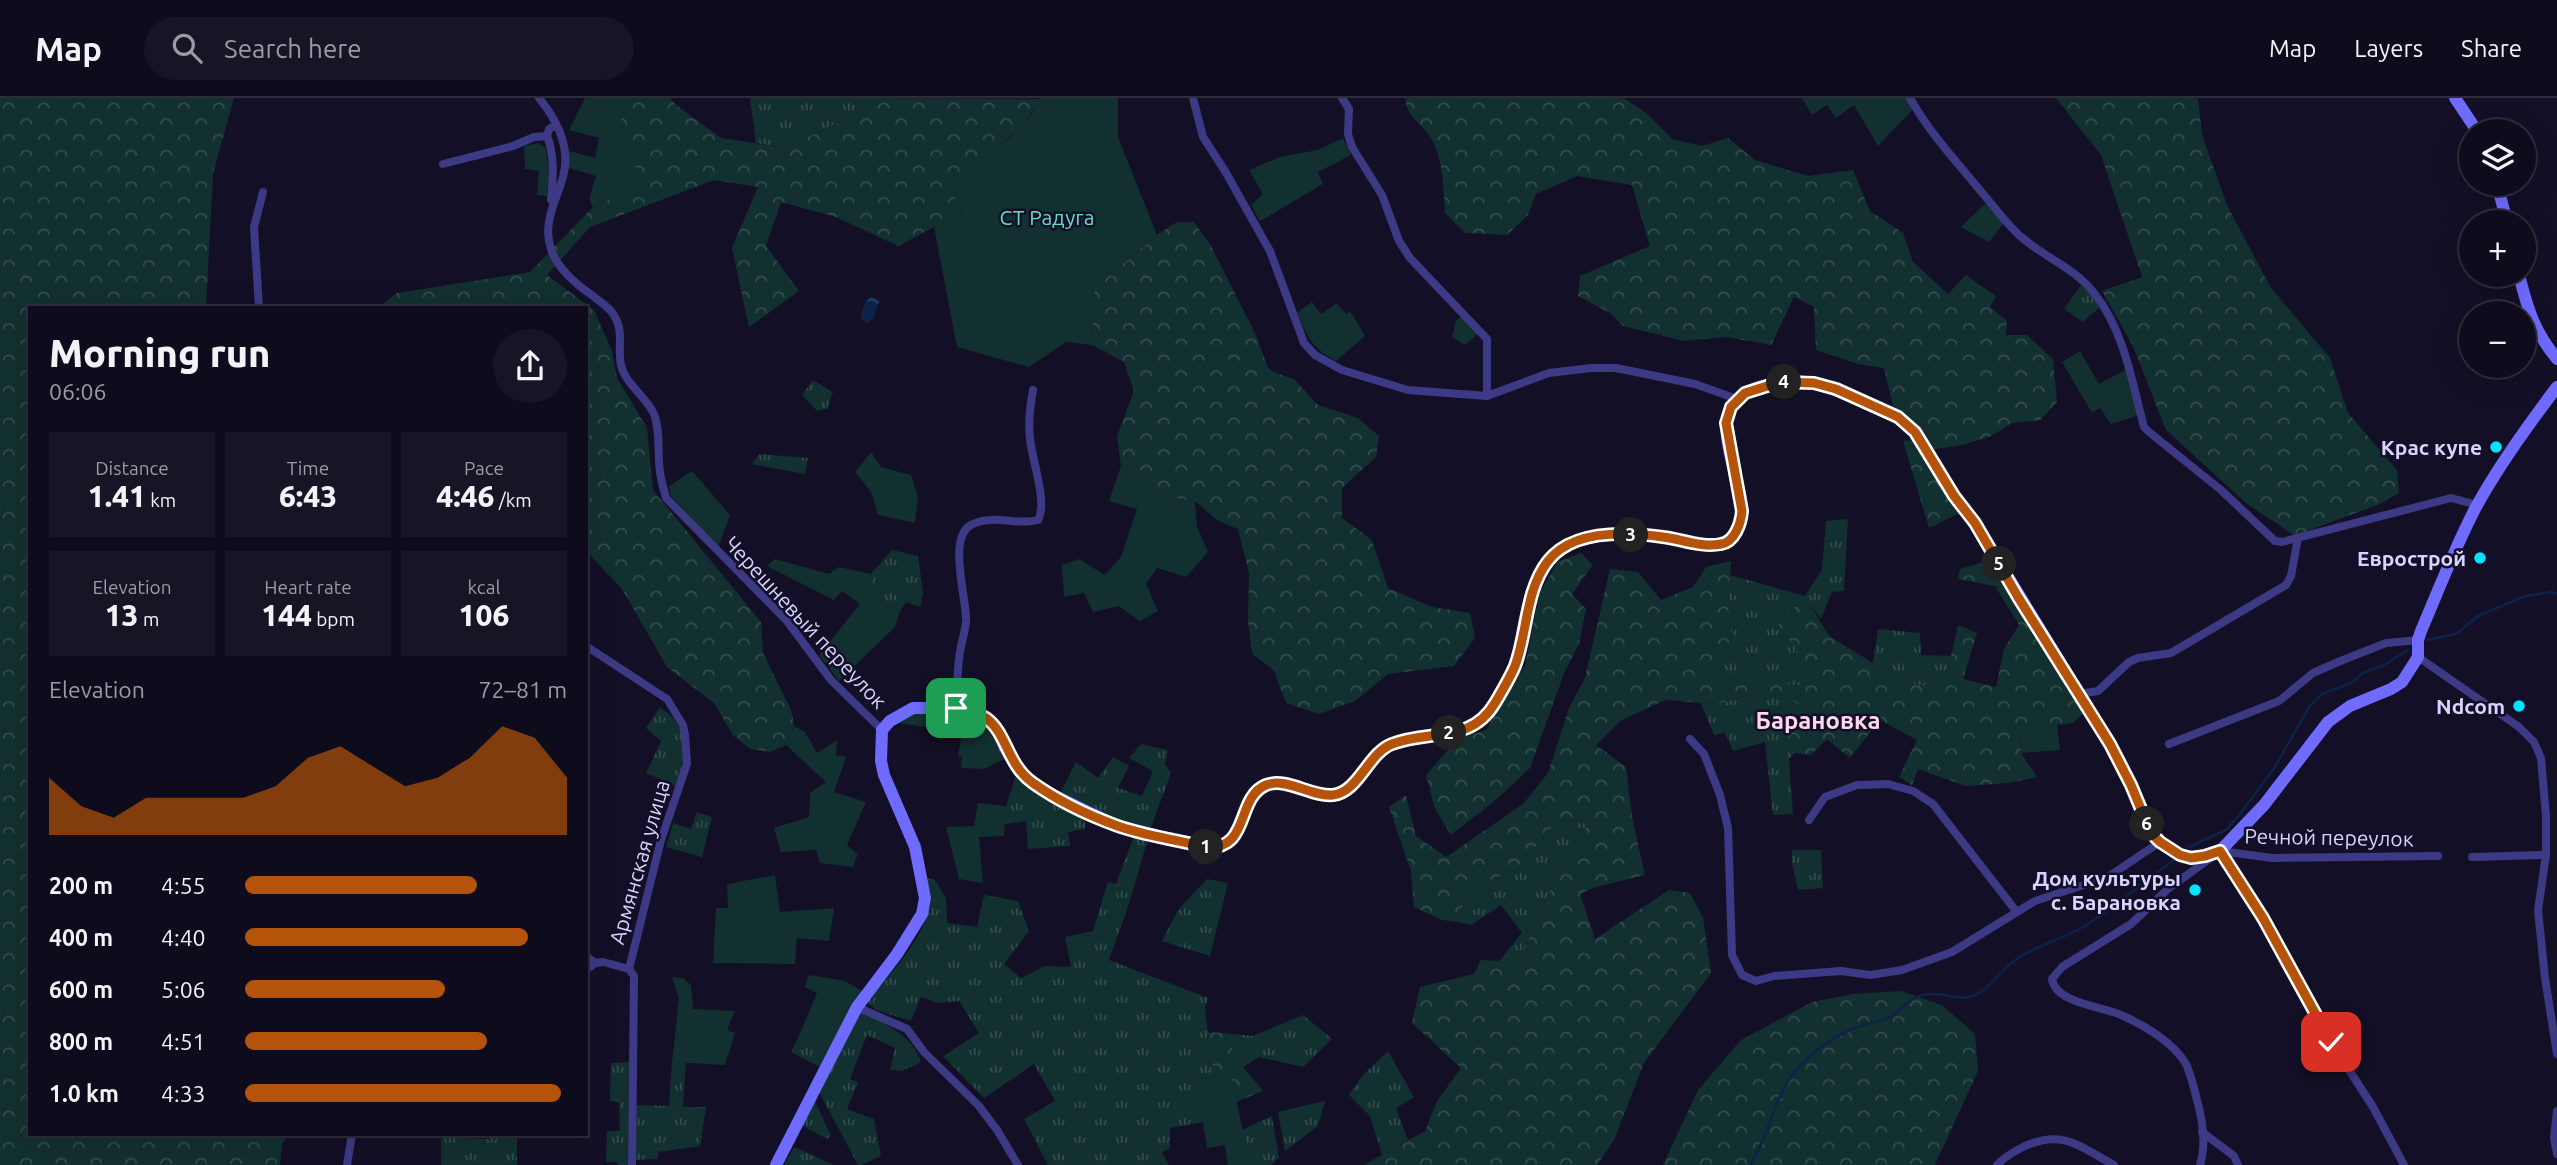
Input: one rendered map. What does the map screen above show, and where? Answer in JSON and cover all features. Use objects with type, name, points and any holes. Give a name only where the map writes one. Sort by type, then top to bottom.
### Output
[{"type":"street","name":"Черешневый переулок","points":[[539,98],[550,111],[566,153],[564,175],[550,217]]},
{"type":"street","points":[[1193,98],[1203,137],[1270,251],[1304,343],[1314,355],[1342,370],[1408,390],[1487,396],[1549,373],[1616,368],[1695,384],[1737,399]]},
{"type":"street","points":[[1342,98],[1349,109],[1348,134],[1352,147],[1382,195],[1399,241],[1410,258],[1487,339],[1487,396]]},
{"type":"street","points":[[1910,98],[1922,120],[1987,197],[1998,215],[2038,250],[2077,275],[2095,294],[2117,330],[2144,427],[2221,490],[2275,541],[2282,542],[2451,498],[2477,505]]},
{"type":"street","points":[[2455,98],[2469,119]]},
{"type":"street","points":[[443,164],[513,146],[534,137],[547,136],[549,129],[556,125]]},
{"type":"street","name":"Черешневый переулок","points":[[547,136],[553,181],[547,236],[551,251],[583,289],[612,311],[620,326],[621,367],[655,415],[659,472],[666,498],[787,621],[831,680],[882,730]]},
{"type":"street","points":[[260,306],[254,227],[263,192]]},
{"type":"street","points":[[2522,287],[2529,314],[2541,339],[2557,359]]},
{"type":"street","points":[[776,1165],[856,1007],[922,914],[925,898],[915,847],[884,775],[881,761],[882,730],[891,721],[913,708],[956,708],[986,718],[998,730],[1018,771],[1053,795],[1115,825],[1205,847],[1220,847],[1233,838],[1252,798],[1262,787],[1279,783],[1321,794],[1336,794],[1352,784],[1374,757],[1392,744],[1461,731],[1480,723],[1493,706],[1515,666],[1536,580],[1550,559],[1562,550],[1576,542],[1606,535],[1662,537],[1701,544],[1721,544],[1730,540],[1741,520],[1742,511],[1726,423],[1731,407],[1737,399],[1760,387],[1780,382],[1814,383],[1836,389],[1898,417],[1915,432],[1954,496],[1975,523],[2110,744],[2151,833],[2180,855],[2191,858],[2220,851]]},
{"type":"street","points":[[2200,1165],[2204,1144],[2200,1111],[2185,1063],[2168,1044],[2139,1024],[2119,1013],[2073,1000],[2053,986],[2052,979],[2062,967],[2131,924],[2169,888],[2220,851],[2264,805],[2328,722],[2350,706],[2402,682],[2416,661],[2418,640],[2477,505],[2525,428],[2557,387]]},
{"type":"street","points":[[956,708],[959,657],[966,621],[959,557],[962,534],[972,524],[999,519],[1031,522],[1038,520],[1041,514],[1042,497],[1030,436],[1033,390]]},
{"type":"street","points":[[2079,694],[2098,691],[2129,662],[2171,653],[2286,585],[2291,576],[2298,538]]},
{"type":"street","points":[[2169,744],[2279,701],[2313,673],[2355,655],[2386,643],[2418,640]]},
{"type":"street","name":"Армянская улица","points":[[588,647],[667,699],[682,725],[685,736],[687,764],[661,840],[629,969],[634,976],[632,1165]]},
{"type":"street","points":[[2416,661],[2519,727],[2534,742],[2541,758],[2546,855],[2538,910],[2557,1054]]},
{"type":"street","points":[[1690,739],[1704,754],[1720,795],[1728,828],[1732,955],[1742,975],[1756,981],[1774,976],[1841,971],[1870,975],[1902,970],[1952,952],[2035,901],[2108,877],[2160,842]]},
{"type":"street","points":[[1809,820],[1825,797],[1857,785],[1888,784],[1913,791],[1933,804],[2016,912]]},
{"type":"street","points":[[2220,851],[2263,918],[2331,1042],[2373,1107],[2404,1165]]},
{"type":"street","name":"Речной переулок","points":[[2220,851],[2272,858],[2438,856]]},
{"type":"street","points":[[2472,857],[2546,855]]},
{"type":"street","points":[[588,958],[595,963]]},
{"type":"street","points":[[588,968],[595,963],[603,962],[629,969]]},
{"type":"street","points":[[856,1007],[907,1029],[930,1058],[979,1106],[1018,1165]]},
{"type":"street","points":[[2557,1111],[2554,1138],[2557,1154]]},
{"type":"street","points":[[2202,1132],[2234,1156],[2238,1165]]},
{"type":"street","points":[[346,1165],[352,1136]]},
{"type":"street","points":[[1997,1165],[2020,1149],[2055,1138],[2065,1139],[2114,1165]]},
{"type":"green space","points":[[0,98],[234,98],[213,174],[206,306],[28,306],[28,1136],[287,1136],[282,1145],[280,1165],[0,1165]]},
{"type":"green space","points":[[585,98],[621,98],[621,122],[641,183],[593,207],[589,199],[596,176],[566,167],[569,151],[595,158],[599,138],[569,130]]},
{"type":"green space","points":[[621,98],[670,98],[721,138],[786,148],[883,98],[1041,99],[1022,126],[993,151],[949,179],[962,216],[898,246],[836,217],[781,202],[766,246],[799,291],[749,327],[732,248],[758,187],[714,180],[590,227],[547,275],[594,310],[612,351],[617,378],[647,428],[653,490],[761,622],[763,653],[792,712],[794,726],[786,745],[770,752],[750,749],[733,735],[714,703],[667,667],[622,589],[588,553],[588,306],[380,306],[397,293],[530,272],[593,207],[640,183],[621,122]]},
{"type":"green space","points":[[750,98],[883,98],[786,148],[756,143]]},
{"type":"green space","name":"СТ Радуга","points":[[1040,98],[1118,98],[1118,137],[1157,235],[1094,288],[1092,345],[1066,342],[1029,367],[957,347],[934,227],[962,215],[948,179],[1013,135],[1033,112]]},
{"type":"green space","points":[[1405,98],[1624,98],[1646,113],[1672,139],[1702,146],[1728,138],[1755,160],[1808,176],[1853,170],[1870,211],[1903,233],[1913,262],[1948,294],[1966,275],[1996,296],[1990,307],[2007,321],[2006,335],[2027,335],[2053,359],[2057,402],[2040,420],[2013,423],[1989,437],[1930,450],[1921,428],[1893,406],[1884,368],[1858,364],[1816,350],[1814,307],[1794,297],[1771,345],[1727,337],[1684,341],[1623,326],[1610,313],[1578,296],[1580,276],[1650,246],[1632,185],[1577,176],[1536,194],[1528,215],[1507,235],[1465,233],[1445,213],[1442,175],[1436,148],[1412,116]]},
{"type":"green space","points":[[1802,98],[1908,98],[1913,109],[1878,146],[1854,105],[1836,118],[1827,105],[1812,115]]},
{"type":"green space","points":[[2056,98],[2198,98],[2202,135],[2227,205],[2271,288],[2330,358],[2348,413],[2397,470],[2399,493],[2380,504],[2307,531],[2298,538],[2246,503],[2166,430],[2133,346],[2102,291],[2142,277],[2101,155]]},
{"type":"green space","points":[[1343,138],[1351,155],[1318,172],[1323,184],[1260,221],[1251,205],[1263,194],[1249,170],[1280,157],[1318,150]]},
{"type":"green space","points":[[538,143],[546,148],[549,176],[547,196],[537,195],[539,171],[525,169],[524,146]]},
{"type":"green space","points":[[1986,203],[2003,224],[1989,242],[1961,227]]},
{"type":"green space","points":[[1177,222],[1194,222],[1211,246],[1255,333],[1268,368],[1294,379],[1318,405],[1358,418],[1379,436],[1376,457],[1342,488],[1342,518],[1372,540],[1388,588],[1432,607],[1470,613],[1475,638],[1454,666],[1388,674],[1355,701],[1319,714],[1286,703],[1274,671],[1252,653],[1248,621],[1249,573],[1238,529],[1217,520],[1195,501],[1163,497],[1149,483],[1121,466],[1117,436],[1134,391],[1124,362],[1092,345],[1094,288],[1157,235]]},
{"type":"green space","points":[[2081,285],[2100,307],[2083,322],[2064,309]]},
{"type":"green space","points":[[1312,302],[1321,314],[1337,303],[1346,314],[1350,311],[1365,336],[1336,361],[1321,352],[1312,342],[1297,313]]},
{"type":"green space","points":[[1462,317],[1478,334],[1465,345],[1452,337],[1456,320]]},
{"type":"green space","points":[[2080,351],[2099,384],[2127,369],[2139,415],[2111,424],[2100,408],[2092,413],[2062,362]]},
{"type":"green space","points":[[813,380],[833,392],[827,409],[817,411],[802,395]]},
{"type":"green space","points":[[1914,440],[1959,513],[1929,528],[1903,441]]},
{"type":"green space","points":[[871,452],[881,467],[911,475],[918,497],[915,523],[878,515],[871,492],[855,472]]},
{"type":"green space","points":[[759,454],[808,458],[805,474],[752,464]]},
{"type":"green space","points":[[1121,466],[1149,483],[1163,497],[1195,501],[1197,526],[1208,552],[1186,577],[1157,568],[1146,584],[1158,611],[1140,621],[1119,606],[1093,612],[1084,593],[1064,597],[1062,565],[1079,559],[1105,575],[1121,557],[1137,509],[1109,501]]},
{"type":"green space","points":[[692,471],[730,515],[718,547],[671,496],[669,486]]},
{"type":"green space","points":[[1848,519],[1844,591],[1832,592],[1821,619],[1804,596],[1805,687],[1748,679],[1718,680],[1715,660],[1732,638],[1728,606],[1730,575],[1805,596],[1822,570],[1826,521]]},
{"type":"green space","points":[[892,550],[918,556],[923,593],[920,607],[906,602],[900,611],[869,595],[871,574]]},
{"type":"green space","points":[[1581,553],[1593,565],[1572,594],[1586,609],[1579,644],[1565,671],[1530,768],[1497,799],[1451,835],[1435,809],[1426,775],[1458,739],[1486,730],[1525,666],[1539,595],[1557,562]]},
{"type":"green space","points":[[775,559],[829,574],[839,567],[871,574],[869,595],[900,611],[895,627],[839,681],[819,655],[860,604],[842,591],[834,600],[767,566]]},
{"type":"green space","points":[[1731,561],[1728,606],[1732,638],[1716,660],[1718,680],[1748,679],[1805,686],[1803,658],[1778,625],[1805,596],[1829,636],[1873,663],[1879,674],[1923,686],[1941,683],[1958,625],[1977,633],[1963,679],[1996,687],[2004,649],[2019,625],[1995,586],[1958,579],[1960,569],[1985,562],[2001,578],[2084,713],[2073,723],[2020,730],[2021,753],[2037,777],[2009,783],[1966,786],[1918,769],[1912,785],[1899,777],[1917,740],[1880,720],[1850,758],[1827,739],[1811,755],[1794,753],[1788,735],[1810,710],[1787,698],[1753,694],[1717,704],[1665,700],[1620,721],[1596,745],[1626,767],[1632,817],[1645,875],[1596,887],[1580,894],[1595,939],[1669,890],[1690,893],[1703,918],[1711,973],[1644,1063],[1614,1140],[1597,1165],[1364,1165],[1425,1131],[1437,1101],[1461,1068],[1412,1023],[1420,987],[1474,974],[1481,960],[1519,962],[1562,862],[1588,824],[1557,820],[1517,870],[1469,888],[1458,922],[1442,920],[1414,907],[1411,871],[1389,807],[1406,795],[1416,836],[1446,857],[1523,804],[1548,773],[1569,708],[1585,678],[1610,569],[1638,572],[1661,600],[1693,587],[1706,567]]},
{"type":"green space","points":[[1878,629],[1920,633],[1921,655],[1951,656],[1941,683],[1923,686],[1878,674],[1873,663]]},
{"type":"green space","points":[[1753,694],[1788,698],[1810,710],[1789,735],[1794,753],[1789,759],[1793,814],[1773,815],[1765,742],[1733,751],[1725,733],[1714,735],[1701,703],[1717,704]]},
{"type":"green space","points":[[660,707],[678,724],[684,742],[683,763],[676,786],[646,773],[661,741],[646,728]]},
{"type":"green space","points":[[945,713],[970,716],[989,729],[1007,758],[984,769],[961,768],[962,757],[958,756],[962,733],[893,722],[912,714]]},
{"type":"green space","points":[[2057,724],[2060,750],[2021,753],[2020,730]]},
{"type":"green space","points":[[794,726],[805,732],[817,753],[837,740],[836,755],[846,757],[834,792],[866,802],[847,845],[858,854],[853,867],[820,863],[816,850],[781,852],[774,828],[809,817],[810,793],[826,782],[786,745]]},
{"type":"green space","points":[[1141,744],[1168,750],[1165,764],[1171,773],[1150,830],[1118,820],[1061,792],[1076,762],[1098,778],[1113,757],[1129,766],[1118,788],[1142,796],[1153,771],[1129,758]]},
{"type":"green space","points":[[1017,772],[1028,787],[1085,816],[1085,829],[1068,832],[1070,846],[1028,849],[1026,821],[1005,824],[1006,806]]},
{"type":"green space","points":[[978,803],[1006,806],[1004,836],[979,837],[983,883],[959,879],[946,827],[974,826]]},
{"type":"green space","points":[[697,812],[712,817],[702,857],[666,847],[673,823],[691,829]]},
{"type":"green space","points":[[1557,820],[1588,824],[1562,862],[1519,962],[1499,961],[1522,933],[1501,905],[1471,925],[1458,922],[1469,888],[1517,870]]},
{"type":"green space","points":[[1134,836],[1147,842],[1109,960],[1208,998],[1205,1009],[1208,1032],[1205,1055],[1220,1074],[1196,1081],[1204,1122],[1170,1128],[1170,1148],[1162,1152],[1169,1165],[1048,1165],[1024,1119],[1055,1101],[1034,1064],[984,1098],[943,1056],[979,1033],[959,1001],[938,1003],[921,997],[911,1021],[876,1010],[867,1002],[906,954],[923,927],[931,899],[926,878],[935,880],[946,898],[947,923],[977,927],[984,895],[1018,901],[1029,931],[1004,964],[1021,978],[1045,966],[1071,967],[1065,937],[1093,931],[1108,882],[1116,884]]},
{"type":"green space","points":[[1792,850],[1821,850],[1823,888],[1798,890]]},
{"type":"green space","points":[[775,875],[780,912],[834,908],[829,941],[797,938],[795,964],[713,963],[716,908],[728,908],[727,884]]},
{"type":"green space","points":[[1207,879],[1228,883],[1210,956],[1162,941],[1178,910]]},
{"type":"green space","points":[[809,975],[845,981],[862,991],[827,1053],[798,1038],[817,993],[805,987]]},
{"type":"green space","points":[[672,977],[683,978],[691,985],[693,1009],[735,1011],[727,1030],[735,1033],[725,1065],[672,1062],[679,999]]},
{"type":"green space","points":[[1901,991],[1942,1005],[1975,1034],[1978,1071],[1935,1165],[1663,1165],[1698,1090],[1741,1040],[1812,1002],[1853,994]]},
{"type":"green space","points":[[858,1010],[904,1037],[917,1052],[921,1062],[902,1071],[890,1070],[895,1048],[867,1035],[850,1079],[858,1082],[847,1109],[874,1119],[881,1156],[861,1165],[858,1165],[818,1090]]},
{"type":"green space","points":[[1303,1015],[1332,1039],[1303,1067],[1259,1057],[1243,1067],[1222,1033],[1253,1036]]},
{"type":"green space","points":[[1208,1032],[1222,1033],[1243,1067],[1263,1091],[1236,1102],[1230,1072],[1220,1074],[1205,1055]]},
{"type":"green space","points":[[798,1038],[827,1053],[820,1067],[791,1052]]},
{"type":"green space","points":[[1388,1051],[1414,1097],[1396,1108],[1408,1140],[1382,1155],[1370,1116],[1349,1095],[1362,1076]]},
{"type":"green space","points":[[686,1061],[683,1107],[706,1107],[700,1146],[658,1152],[658,1159],[635,1160],[635,1105],[669,1106],[672,1062]]},
{"type":"green space","points":[[629,1062],[628,1165],[618,1165],[617,1162],[606,1162],[607,1131],[620,1131],[619,1102],[610,1101],[611,1063]]},
{"type":"green space","points":[[1230,1071],[1250,1165],[1228,1165],[1225,1145],[1207,1148],[1196,1081]]},
{"type":"green space","points":[[814,1099],[831,1136],[827,1139],[799,1124]]},
{"type":"green space","points":[[1325,1101],[1318,1126],[1285,1151],[1278,1112]]},
{"type":"green space","points":[[1272,1116],[1279,1158],[1271,1165],[1250,1165],[1242,1130]]},
{"type":"green space","points":[[490,1136],[517,1136],[517,1165],[441,1165],[441,1137],[489,1139]]},
{"type":"green space","points":[[794,1147],[834,1165],[784,1165]]},
{"type":"water","points":[[870,296],[880,300],[873,318],[867,323],[861,320],[861,317]]},
{"type":"waterway","points":[[2428,640],[2456,634],[2478,616],[2525,596],[2551,592],[2557,594]]},
{"type":"waterway","points":[[2189,847],[2226,830],[2240,814],[2273,770],[2310,706],[2322,694],[2351,683],[2363,673],[2384,665],[2408,650]]},
{"type":"waterway","points":[[1750,1165],[1786,1085],[1807,1058],[1824,1045],[1851,1030],[1889,1018],[1919,996],[1938,994],[1967,997],[1979,993],[2014,961],[2093,921],[2175,859]]},
{"type":"place","name":"Крас купе","points":[[2496,447]]},
{"type":"place","name":"Еврострой","points":[[2480,558]]},
{"type":"place","name":"Ndcom","points":[[2519,706]]},
{"type":"place","name":"Дом культуры с. Барановка","points":[[2195,890]]},
{"type":"district","name":"Барановка","points":[[1818,720]]},
{"type":"route","points":[[956,708],[986,718],[998,730],[1018,771],[1053,795],[1115,825],[1205,847],[1220,847],[1233,838],[1256,791],[1262,787],[1279,783],[1321,794],[1336,794],[1352,784],[1374,757],[1392,744],[1461,731],[1480,723],[1493,706],[1515,666],[1536,580],[1550,559],[1562,550],[1576,542],[1606,535],[1662,537],[1701,544],[1721,544],[1730,540],[1741,520],[1742,511],[1728,446],[1726,423],[1731,407],[1745,393],[1760,387],[1780,382],[1814,383],[1836,389],[1898,417],[1915,432],[1954,496],[1975,523],[2110,744],[2151,833],[2168,848],[2191,858],[2220,851],[2263,918],[2331,1042]]}]
